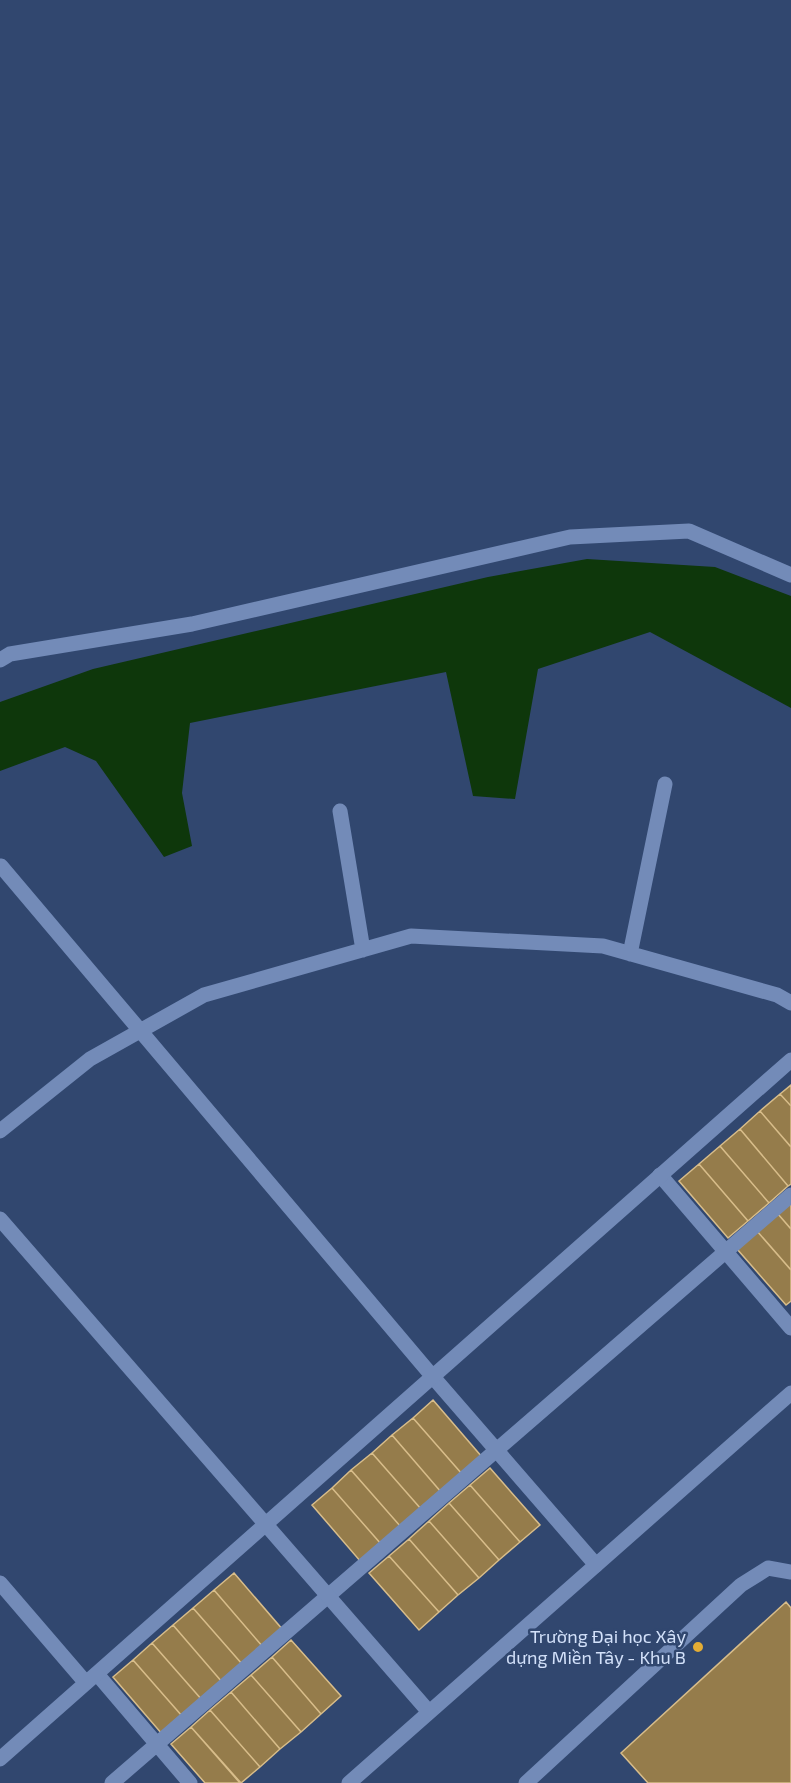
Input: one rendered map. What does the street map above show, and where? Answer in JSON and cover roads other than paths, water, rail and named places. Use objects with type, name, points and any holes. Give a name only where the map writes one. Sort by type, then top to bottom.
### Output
[{"type":"street","points":[[0,660],[10,654],[192,624],[570,537],[689,531],[791,575]]},
{"type":"street","points":[[630,954],[665,784]]},
{"type":"street","points":[[340,811],[363,950]]},
{"type":"street","points":[[1,866],[433,1377],[596,1565]]},
{"type":"street","points":[[0,1131],[90,1059],[204,995],[411,936],[603,946],[777,995],[791,1003]]},
{"type":"street","points":[[0,1759],[791,1060]]},
{"type":"street","points":[[660,1176],[791,1328]]},
{"type":"street","points":[[112,1783],[791,1195]]},
{"type":"street","points":[[0,1219],[429,1712]]},
{"type":"street","points":[[349,1783],[791,1393]]},
{"type":"street","points":[[526,1783],[741,1585],[768,1568],[791,1572]]},
{"type":"street","points":[[0,1583],[157,1744],[190,1783]]},
{"type":"place","name":"Trường Đại học Xây dựng Miền Tây - Khu B","points":[[698,1647]]}]
